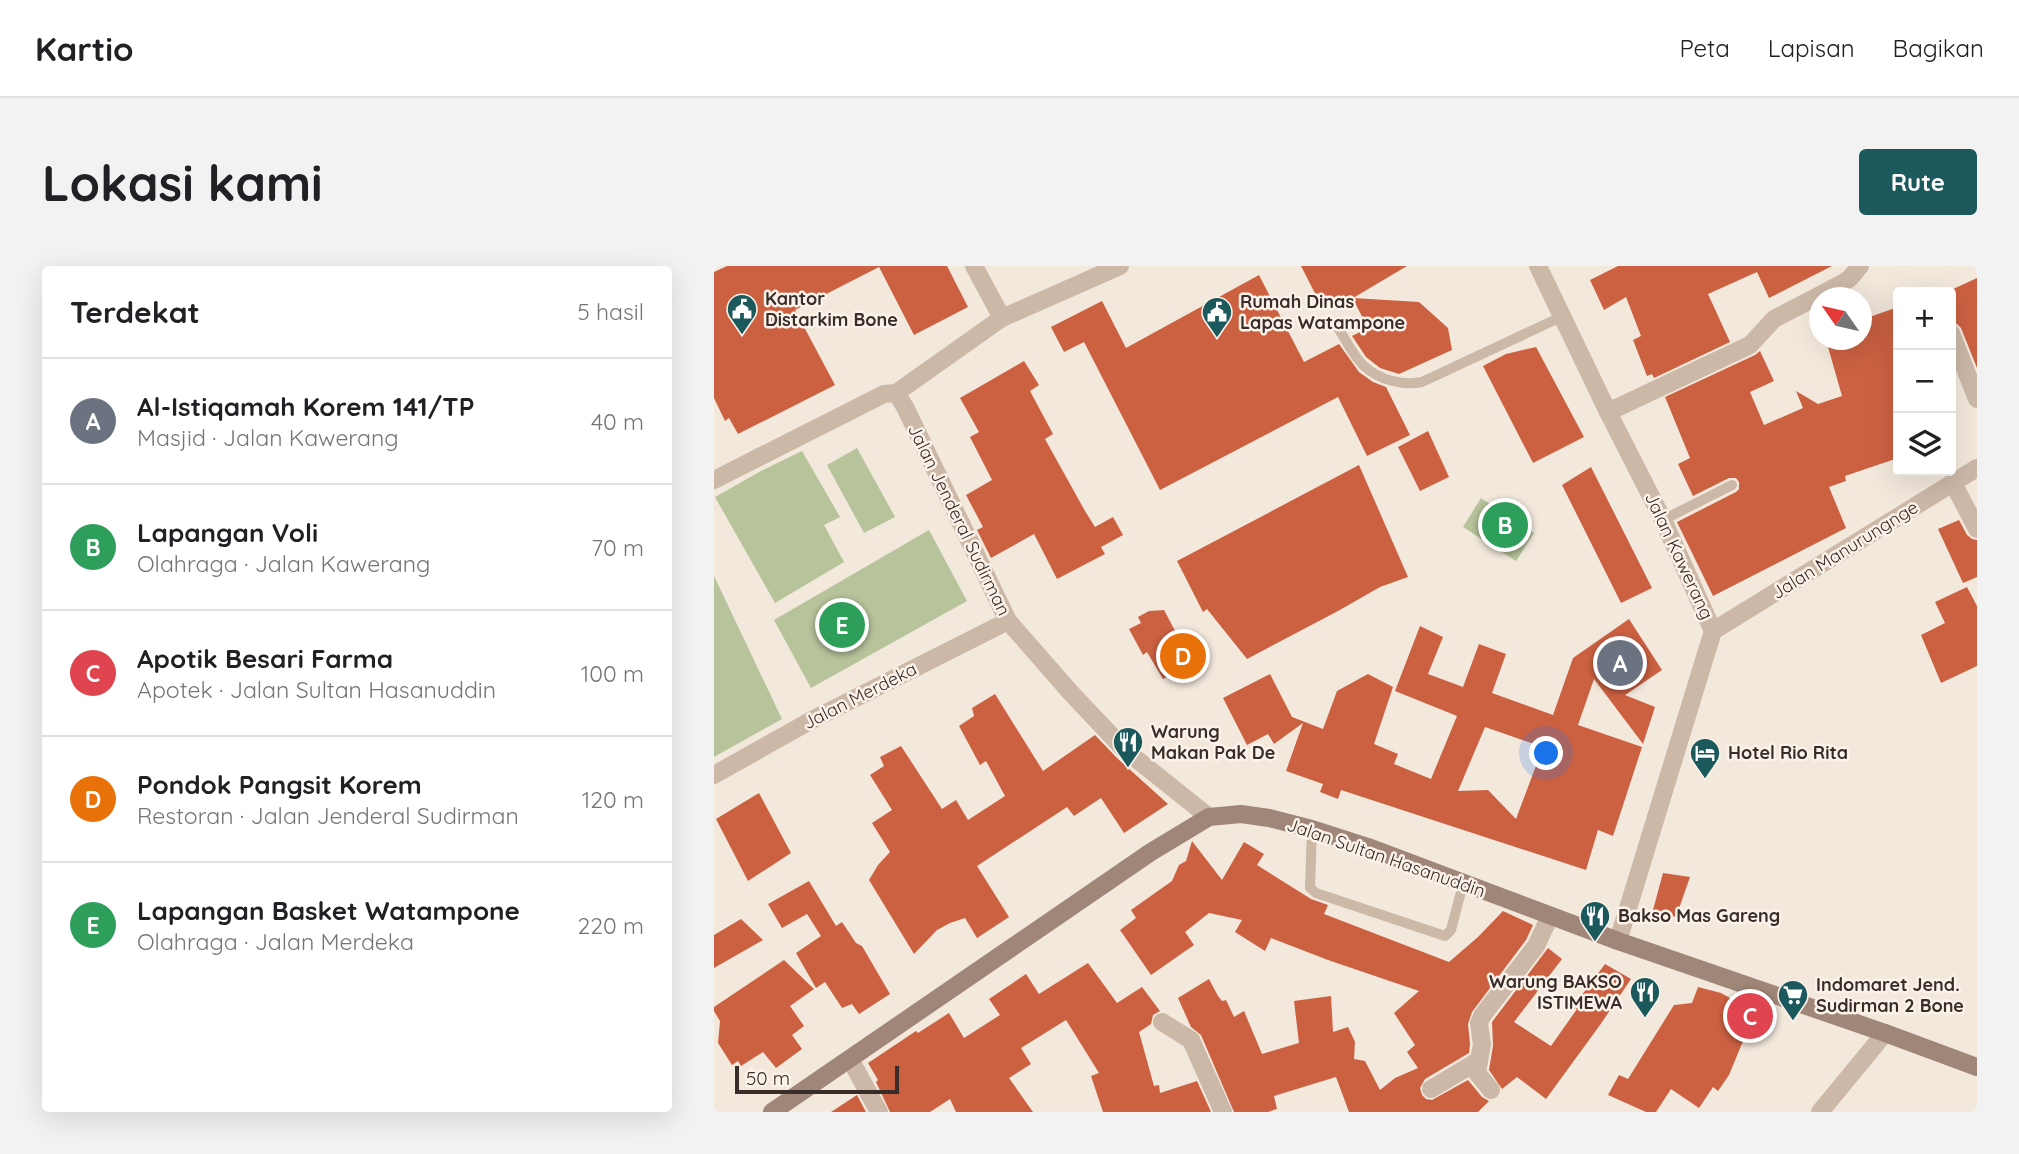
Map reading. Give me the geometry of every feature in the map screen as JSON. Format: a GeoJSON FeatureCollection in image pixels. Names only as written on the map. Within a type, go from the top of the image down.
{"type":"FeatureCollection","features":[{"type":"Feature","properties":{"kind":"main road","name":"Jalan Sultan Hasanuddin"},"geometry":{"type":"LineString","coordinates":[[772,1112],[1151,852],[1209,817],[1241,814],[1312,829],[1618,941],[1977,1067]]}},
{"type":"Feature","properties":{"kind":"street"},"geometry":{"type":"LineString","coordinates":[[974,266],[1002,318]]}},
{"type":"Feature","properties":{"kind":"street"},"geometry":{"type":"LineString","coordinates":[[714,480],[884,394],[895,393],[1002,318],[1120,266]]}},
{"type":"Feature","properties":{"kind":"street","name":"Jalan Kawerang"},"geometry":{"type":"LineString","coordinates":[[1538,266],[1663,520],[1713,631],[1618,941]]}},
{"type":"Feature","properties":{"kind":"street"},"geometry":{"type":"LineString","coordinates":[[1608,412],[1750,345],[1774,319],[1843,283],[1860,266]]}},
{"type":"Feature","properties":{"kind":"street"},"geometry":{"type":"LineString","coordinates":[[1956,346],[1977,399]]}},
{"type":"Feature","properties":{"kind":"street","name":"Jalan Jenderal Sudirman"},"geometry":{"type":"LineString","coordinates":[[895,393],[905,407],[1008,621],[1125,750],[1209,817]]}},
{"type":"Feature","properties":{"kind":"street","name":"Jalan Manurungnge"},"geometry":{"type":"LineString","coordinates":[[1713,631],[1977,468]]}},
{"type":"Feature","properties":{"kind":"street"},"geometry":{"type":"LineString","coordinates":[[1953,483],[1977,529]]}},
{"type":"Feature","properties":{"kind":"street","name":"Jalan Merdeka"},"geometry":{"type":"LineString","coordinates":[[714,775],[810,721],[1008,621]]}},
{"type":"Feature","properties":{"kind":"street"},"geometry":{"type":"LineString","coordinates":[[1491,1090],[1477,1073],[1482,1044],[1479,1023],[1536,946],[1550,916]]}},
{"type":"Feature","properties":{"kind":"street"},"geometry":{"type":"LineString","coordinates":[[1162,1022],[1191,1040],[1223,1112]]}},
{"type":"Feature","properties":{"kind":"street"},"geometry":{"type":"LineString","coordinates":[[1820,1112],[1885,1033]]}},
{"type":"Feature","properties":{"kind":"street"},"geometry":{"type":"LineString","coordinates":[[850,1059],[879,1112]]}},
{"type":"Feature","properties":{"kind":"street"},"geometry":{"type":"LineString","coordinates":[[1431,1090],[1478,1060]]}},
{"type":"Feature","properties":{"kind":"lane"},"geometry":{"type":"LineString","coordinates":[[1338,328],[1364,366],[1387,380],[1411,384],[1433,378],[1561,317]]}},
{"type":"Feature","properties":{"kind":"lane"},"geometry":{"type":"LineString","coordinates":[[1663,520],[1732,485]]}},
{"type":"Feature","properties":{"kind":"lane"},"geometry":{"type":"LineString","coordinates":[[1312,829],[1310,888],[1316,893],[1445,936],[1451,930],[1463,884]]}},
{"type":"Feature","properties":{"kind":"green space"},"geometry":{"type":"Polygon","coordinates":[[[857,448],[895,517],[864,533],[827,465],[857,448]]]}},
{"type":"Feature","properties":{"kind":"green space"},"geometry":{"type":"Polygon","coordinates":[[[802,451],[840,517],[824,525],[844,562],[775,603],[715,497],[802,451]]]}},
{"type":"Feature","properties":{"kind":"green space"},"geometry":{"type":"Polygon","coordinates":[[[1481,498],[1534,533],[1516,561],[1463,527],[1481,498]]]}},
{"type":"Feature","properties":{"kind":"green space"},"geometry":{"type":"Polygon","coordinates":[[[929,530],[967,601],[811,688],[774,620],[929,530]]]}},
{"type":"Feature","properties":{"kind":"green space"},"geometry":{"type":"Polygon","coordinates":[[[714,576],[782,719],[714,757],[714,576]]]}},
{"type":"Feature","properties":{"kind":"building"},"geometry":{"type":"Polygon","coordinates":[[[727,266],[947,266],[968,307],[914,335],[879,267],[795,310],[835,385],[738,434],[729,418],[725,421],[714,398],[714,272],[727,266]]]}},
{"type":"Feature","properties":{"kind":"building"},"geometry":{"type":"Polygon","coordinates":[[[1301,266],[1407,266],[1353,298],[1419,302],[1448,328],[1452,350],[1399,374],[1380,368],[1366,357],[1352,336],[1368,328],[1351,295],[1323,309],[1301,266]]]}},
{"type":"Feature","properties":{"kind":"building"},"geometry":{"type":"Polygon","coordinates":[[[1618,266],[1832,266],[1769,298],[1757,272],[1708,294],[1730,342],[1654,378],[1652,374],[1647,376],[1633,340],[1641,336],[1626,297],[1604,310],[1590,280],[1618,266]]]}},
{"type":"Feature","properties":{"kind":"building"},"geometry":{"type":"Polygon","coordinates":[[[1259,275],[1304,362],[1339,344],[1359,372],[1386,387],[1410,435],[1367,456],[1338,397],[1160,490],[1084,342],[1064,352],[1051,327],[1102,301],[1126,348],[1259,275]]]}},
{"type":"Feature","properties":{"kind":"building"},"geometry":{"type":"Polygon","coordinates":[[[1977,278],[1977,368],[1961,328],[1956,324],[1956,288],[1977,278]]]}},
{"type":"Feature","properties":{"kind":"building"},"geometry":{"type":"Polygon","coordinates":[[[1893,309],[1893,460],[1845,476],[1846,481],[1829,487],[1846,528],[1713,596],[1677,522],[1736,492],[1739,482],[1736,478],[1729,478],[1693,496],[1678,464],[1690,458],[1665,397],[1760,351],[1774,381],[1750,392],[1764,425],[1803,408],[1796,391],[1818,404],[1842,396],[1829,350],[1872,350],[1872,316],[1893,309]]]}},
{"type":"Feature","properties":{"kind":"building"},"geometry":{"type":"Polygon","coordinates":[[[1536,347],[1584,437],[1533,463],[1483,366],[1506,354],[1536,347]]]}},
{"type":"Feature","properties":{"kind":"building"},"geometry":{"type":"Polygon","coordinates":[[[1024,361],[1039,385],[1030,391],[1053,434],[1045,439],[1085,511],[1095,527],[1113,517],[1123,535],[1101,547],[1105,554],[1057,579],[1034,534],[991,558],[977,530],[983,527],[966,495],[992,480],[970,437],[979,432],[960,398],[1024,361]]]}},
{"type":"Feature","properties":{"kind":"building"},"geometry":{"type":"Polygon","coordinates":[[[1428,431],[1449,477],[1420,491],[1398,447],[1428,431]]]}},
{"type":"Feature","properties":{"kind":"building"},"geometry":{"type":"Polygon","coordinates":[[[1359,465],[1408,577],[1380,587],[1247,659],[1207,609],[1203,612],[1177,561],[1359,465]]]}},
{"type":"Feature","properties":{"kind":"building"},"geometry":{"type":"Polygon","coordinates":[[[1591,467],[1652,588],[1621,603],[1562,485],[1591,467]]]}},
{"type":"Feature","properties":{"kind":"building"},"geometry":{"type":"Polygon","coordinates":[[[1959,520],[1967,535],[1977,540],[1977,577],[1963,583],[1938,529],[1959,520]]]}},
{"type":"Feature","properties":{"kind":"building"},"geometry":{"type":"Polygon","coordinates":[[[1967,587],[1977,606],[1977,666],[1941,683],[1921,635],[1945,623],[1935,602],[1967,587]]]}},
{"type":"Feature","properties":{"kind":"building"},"geometry":{"type":"Polygon","coordinates":[[[1164,610],[1192,663],[1163,679],[1147,652],[1143,655],[1129,629],[1141,623],[1138,617],[1149,611],[1164,610]]]}},
{"type":"Feature","properties":{"kind":"building"},"geometry":{"type":"Polygon","coordinates":[[[1629,619],[1662,670],[1625,695],[1655,707],[1643,744],[1594,679],[1578,725],[1642,747],[1613,836],[1598,830],[1586,870],[1341,790],[1338,799],[1320,792],[1323,784],[1286,771],[1303,723],[1274,744],[1268,734],[1247,745],[1223,698],[1270,674],[1292,717],[1323,729],[1337,691],[1368,674],[1393,687],[1374,744],[1398,754],[1394,764],[1431,779],[1457,716],[1395,691],[1420,626],[1443,637],[1428,674],[1463,687],[1479,644],[1506,654],[1492,693],[1553,715],[1573,658],[1629,619]],[[1485,727],[1458,791],[1488,790],[1516,819],[1543,747],[1485,727]]]}},
{"type":"Feature","properties":{"kind":"building"},"geometry":{"type":"Polygon","coordinates":[[[995,694],[1043,771],[1095,735],[1168,804],[1124,833],[1101,798],[1074,816],[1067,807],[977,866],[1009,917],[977,938],[965,918],[950,923],[937,930],[914,954],[869,880],[890,852],[872,823],[892,810],[870,775],[884,766],[880,757],[901,746],[942,809],[956,800],[968,820],[1005,796],[986,761],[980,765],[959,726],[974,716],[972,708],[995,694]]]}},
{"type":"Feature","properties":{"kind":"building"},"geometry":{"type":"Polygon","coordinates":[[[759,793],[791,853],[748,881],[716,819],[759,793]]]}},
{"type":"Feature","properties":{"kind":"building"},"geometry":{"type":"Polygon","coordinates":[[[1192,841],[1222,880],[1244,842],[1264,854],[1257,865],[1311,899],[1328,905],[1324,914],[1449,962],[1503,911],[1533,925],[1526,940],[1472,1012],[1468,1024],[1469,1053],[1425,1079],[1420,1088],[1426,1099],[1432,1100],[1468,1080],[1482,1097],[1489,1101],[1478,1112],[1349,1112],[1336,1077],[1274,1096],[1277,1109],[1268,1112],[1234,1112],[1201,1035],[1191,1027],[1178,998],[1209,979],[1222,1001],[1226,1000],[1234,1017],[1244,1011],[1262,1054],[1299,1043],[1294,1001],[1331,996],[1333,1032],[1348,1027],[1355,1042],[1354,1059],[1365,1061],[1380,1090],[1395,1078],[1418,1068],[1407,1052],[1415,1045],[1394,1013],[1419,991],[1271,938],[1265,951],[1235,932],[1242,920],[1209,913],[1185,932],[1194,945],[1151,975],[1120,930],[1136,918],[1131,910],[1172,881],[1179,865],[1186,861],[1192,841]]]}},
{"type":"Feature","properties":{"kind":"building"},"geometry":{"type":"Polygon","coordinates":[[[1663,873],[1690,877],[1676,917],[1653,910],[1663,873]]]}},
{"type":"Feature","properties":{"kind":"building"},"geometry":{"type":"Polygon","coordinates":[[[809,881],[836,926],[842,922],[856,943],[862,946],[890,994],[859,1014],[852,1004],[842,1008],[825,982],[816,988],[796,953],[821,936],[807,914],[782,928],[768,904],[809,881]]]}},
{"type":"Feature","properties":{"kind":"building"},"geometry":{"type":"Polygon","coordinates":[[[741,919],[763,940],[714,968],[714,935],[741,919]]]}},
{"type":"Feature","properties":{"kind":"building"},"geometry":{"type":"Polygon","coordinates":[[[1548,948],[1562,959],[1514,1022],[1551,1046],[1577,1009],[1573,1007],[1605,964],[1631,979],[1546,1099],[1517,1077],[1502,1089],[1489,1070],[1493,1046],[1492,1022],[1548,948]]]}},
{"type":"Feature","properties":{"kind":"building"},"geometry":{"type":"Polygon","coordinates":[[[784,960],[814,989],[790,1006],[804,1026],[792,1035],[802,1049],[776,1068],[763,1052],[741,1066],[738,1061],[732,1065],[718,1043],[720,1021],[714,1007],[784,960]]]}},
{"type":"Feature","properties":{"kind":"building"},"geometry":{"type":"Polygon","coordinates":[[[1088,963],[1117,1003],[1142,987],[1160,1011],[1153,1015],[1151,1024],[1139,1032],[1154,1086],[1159,1085],[1160,1093],[1197,1081],[1211,1112],[1103,1112],[1091,1076],[1099,1073],[1066,1020],[1021,1048],[1031,1064],[1009,1078],[1033,1112],[956,1112],[950,1099],[930,1112],[890,1112],[876,1082],[878,1080],[868,1063],[949,1013],[964,1038],[1000,1015],[989,999],[1026,974],[1039,994],[1088,963]]]}},
{"type":"Feature","properties":{"kind":"building"},"geometry":{"type":"Polygon","coordinates":[[[1698,987],[1721,993],[1755,1012],[1729,1075],[1718,1091],[1713,1087],[1699,1108],[1671,1089],[1656,1112],[1646,1112],[1608,1095],[1619,1075],[1628,1079],[1674,1005],[1692,1003],[1698,987]]]}},
{"type":"Feature","properties":{"kind":"building"},"geometry":{"type":"Polygon","coordinates":[[[857,1095],[866,1112],[831,1112],[857,1095]]]}},
{"type":"Feature","properties":{"kind":"place","name":"Kantor Distarkim Bone"},"geometry":{"type":"Point","coordinates":[742,336]}},
{"type":"Feature","properties":{"kind":"place","name":"Rumah Dinas Lapas Watampone"},"geometry":{"type":"Point","coordinates":[1217,339]}},
{"type":"Feature","properties":{"kind":"place","name":"Lapangan Voli"},"geometry":{"type":"Point","coordinates":[1505,525]}},
{"type":"Feature","properties":{"kind":"place","name":"Lapangan Basket Watampone"},"geometry":{"type":"Point","coordinates":[842,625]}},
{"type":"Feature","properties":{"kind":"place","name":"Pondok Pangsit Korem"},"geometry":{"type":"Point","coordinates":[1183,656]}},
{"type":"Feature","properties":{"kind":"place","name":"Al-Istiqamah Korem 141/TP"},"geometry":{"type":"Point","coordinates":[1620,663]}},
{"type":"Feature","properties":{"kind":"place","name":"Warung Makan Pak De"},"geometry":{"type":"Point","coordinates":[1128,769]}},
{"type":"Feature","properties":{"kind":"place","name":"Hotel Rio Rita"},"geometry":{"type":"Point","coordinates":[1705,780]}},
{"type":"Feature","properties":{"kind":"place","name":"Bakso Mas Gareng"},"geometry":{"type":"Point","coordinates":[1595,943]}},
{"type":"Feature","properties":{"kind":"place","name":"Apotik Besari Farma"},"geometry":{"type":"Point","coordinates":[1750,1016]}},
{"type":"Feature","properties":{"kind":"place","name":"Warung BAKSO ISTIMEWA"},"geometry":{"type":"Point","coordinates":[1645,1019]}},
{"type":"Feature","properties":{"kind":"place","name":"Indomaret Jend. Sudirman 2 Bone"},"geometry":{"type":"Point","coordinates":[1793,1022]}}]}
